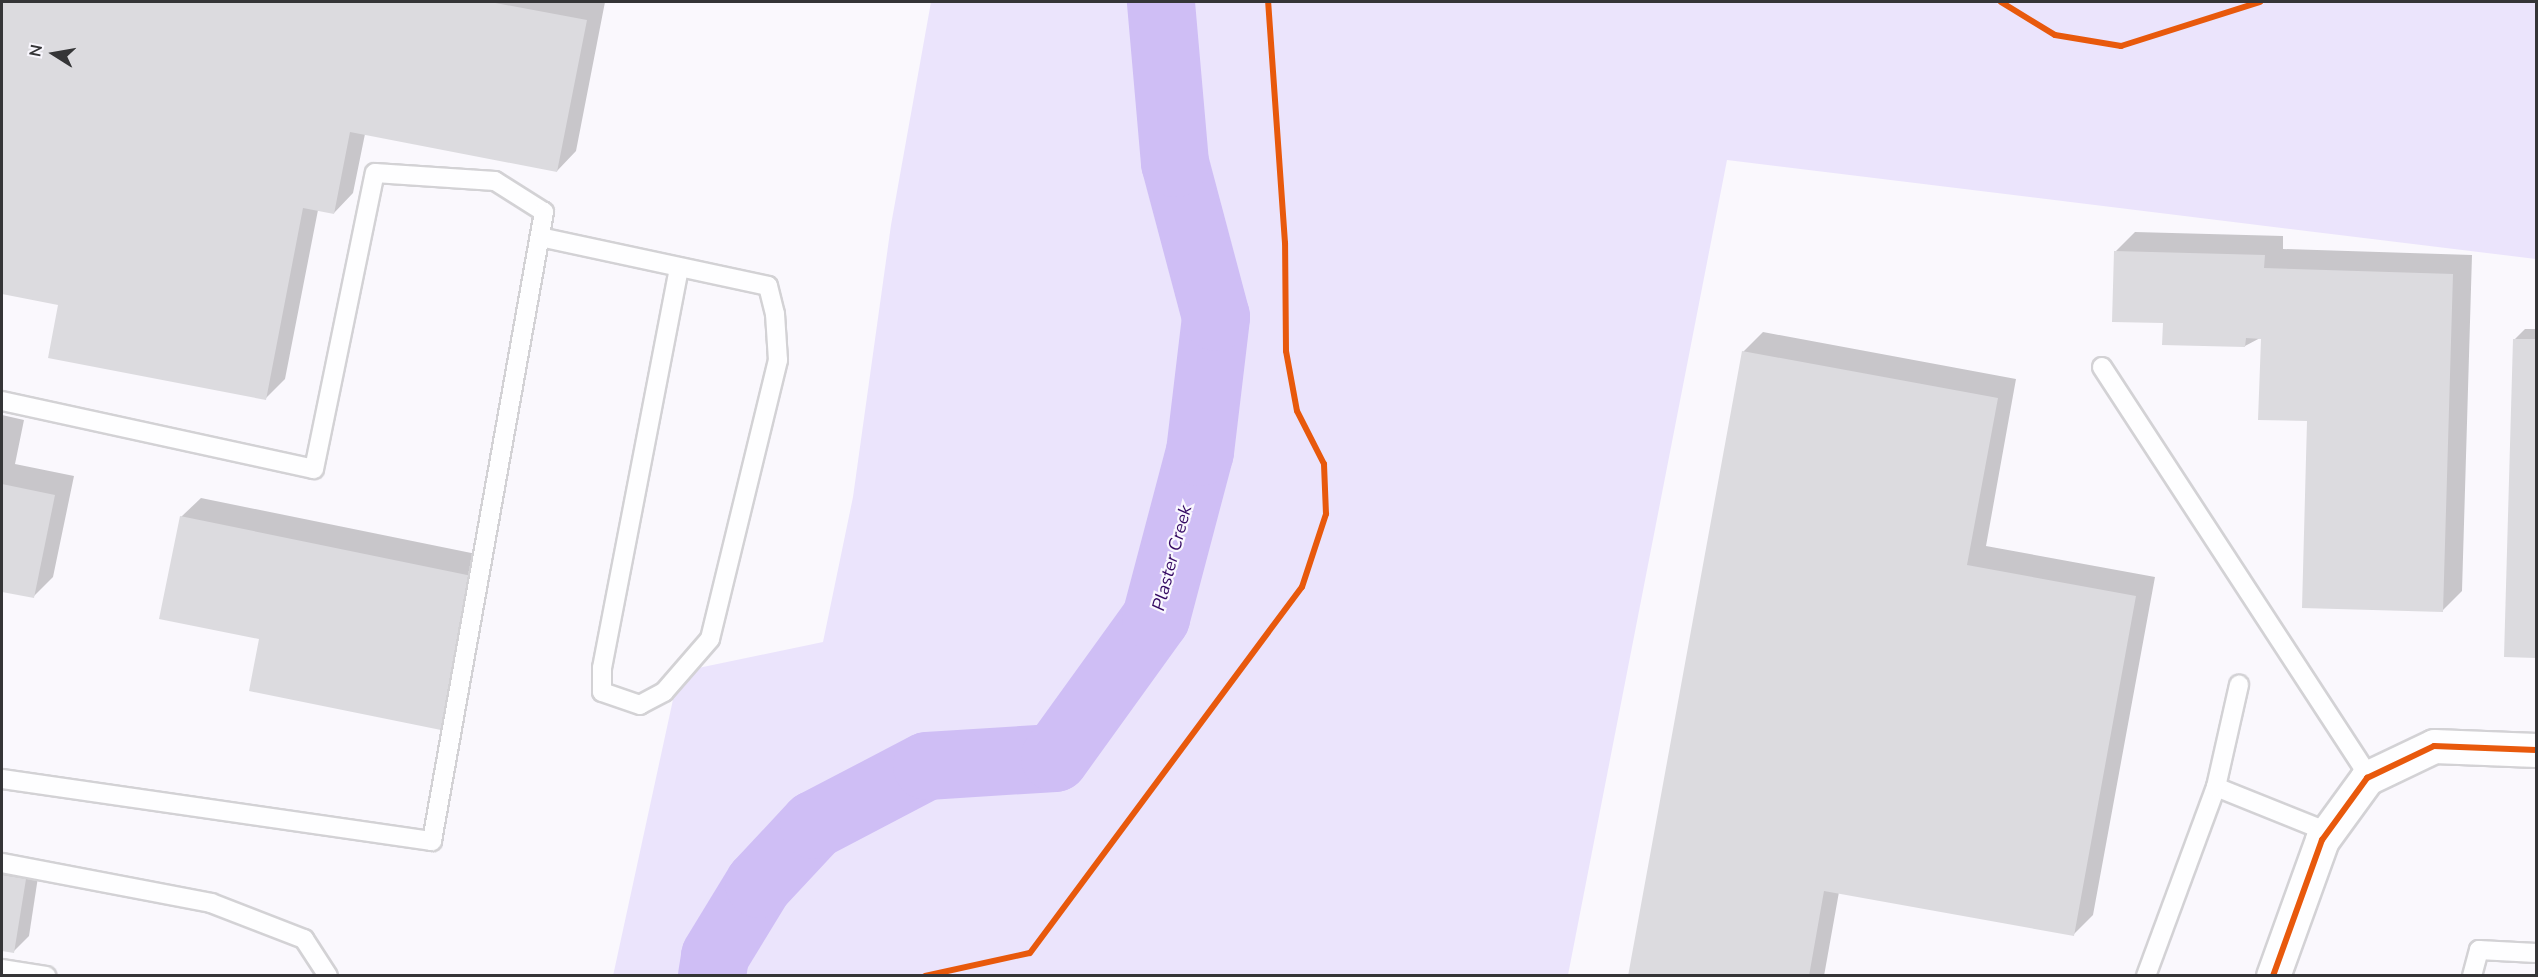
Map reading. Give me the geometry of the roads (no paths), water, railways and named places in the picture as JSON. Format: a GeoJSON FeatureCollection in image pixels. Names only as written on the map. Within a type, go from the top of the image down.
{"type":"FeatureCollection","features":[{"type":"Feature","properties":{"kind":"street"},"geometry":{"type":"LineString","coordinates":[[2273,975],[2328,832],[2369,777],[2434,746],[2536,750]]}},
{"type":"Feature","properties":{"kind":"lane"},"geometry":{"type":"LineString","coordinates":[[2,401],[314,469],[375,173],[495,181],[544,212],[432,841],[2,779]]}},
{"type":"Feature","properties":{"kind":"lane"},"geometry":{"type":"LineString","coordinates":[[540,237],[768,285],[778,360],[710,639],[664,692],[640,705],[602,692],[602,668],[679,267]]}},
{"type":"Feature","properties":{"kind":"lane"},"geometry":{"type":"LineString","coordinates":[[2102,368],[2369,777]]}},
{"type":"Feature","properties":{"kind":"lane"},"geometry":{"type":"LineString","coordinates":[[2146,975],[2216,787],[2239,685]]}},
{"type":"Feature","properties":{"kind":"lane"},"geometry":{"type":"LineString","coordinates":[[2216,787],[2328,832]]}},
{"type":"Feature","properties":{"kind":"lane"},"geometry":{"type":"LineString","coordinates":[[2,863],[211,903],[303,939],[328,975]]}},
{"type":"Feature","properties":{"kind":"lane"},"geometry":{"type":"LineString","coordinates":[[2472,975],[2479,950],[2536,954]]}},
{"type":"Feature","properties":{"kind":"lane"},"geometry":{"type":"LineString","coordinates":[[2,969],[46,975]]}},
{"type":"Feature","properties":{"kind":"waterway","name":"Plaster Creek"},"geometry":{"type":"LineString","coordinates":[[712,976],[715,956],[759,884],[814,825],[927,766],[1055,758],[1156,618],[1200,452],[1216,317],[1175,163],[1161,2]]}}]}
